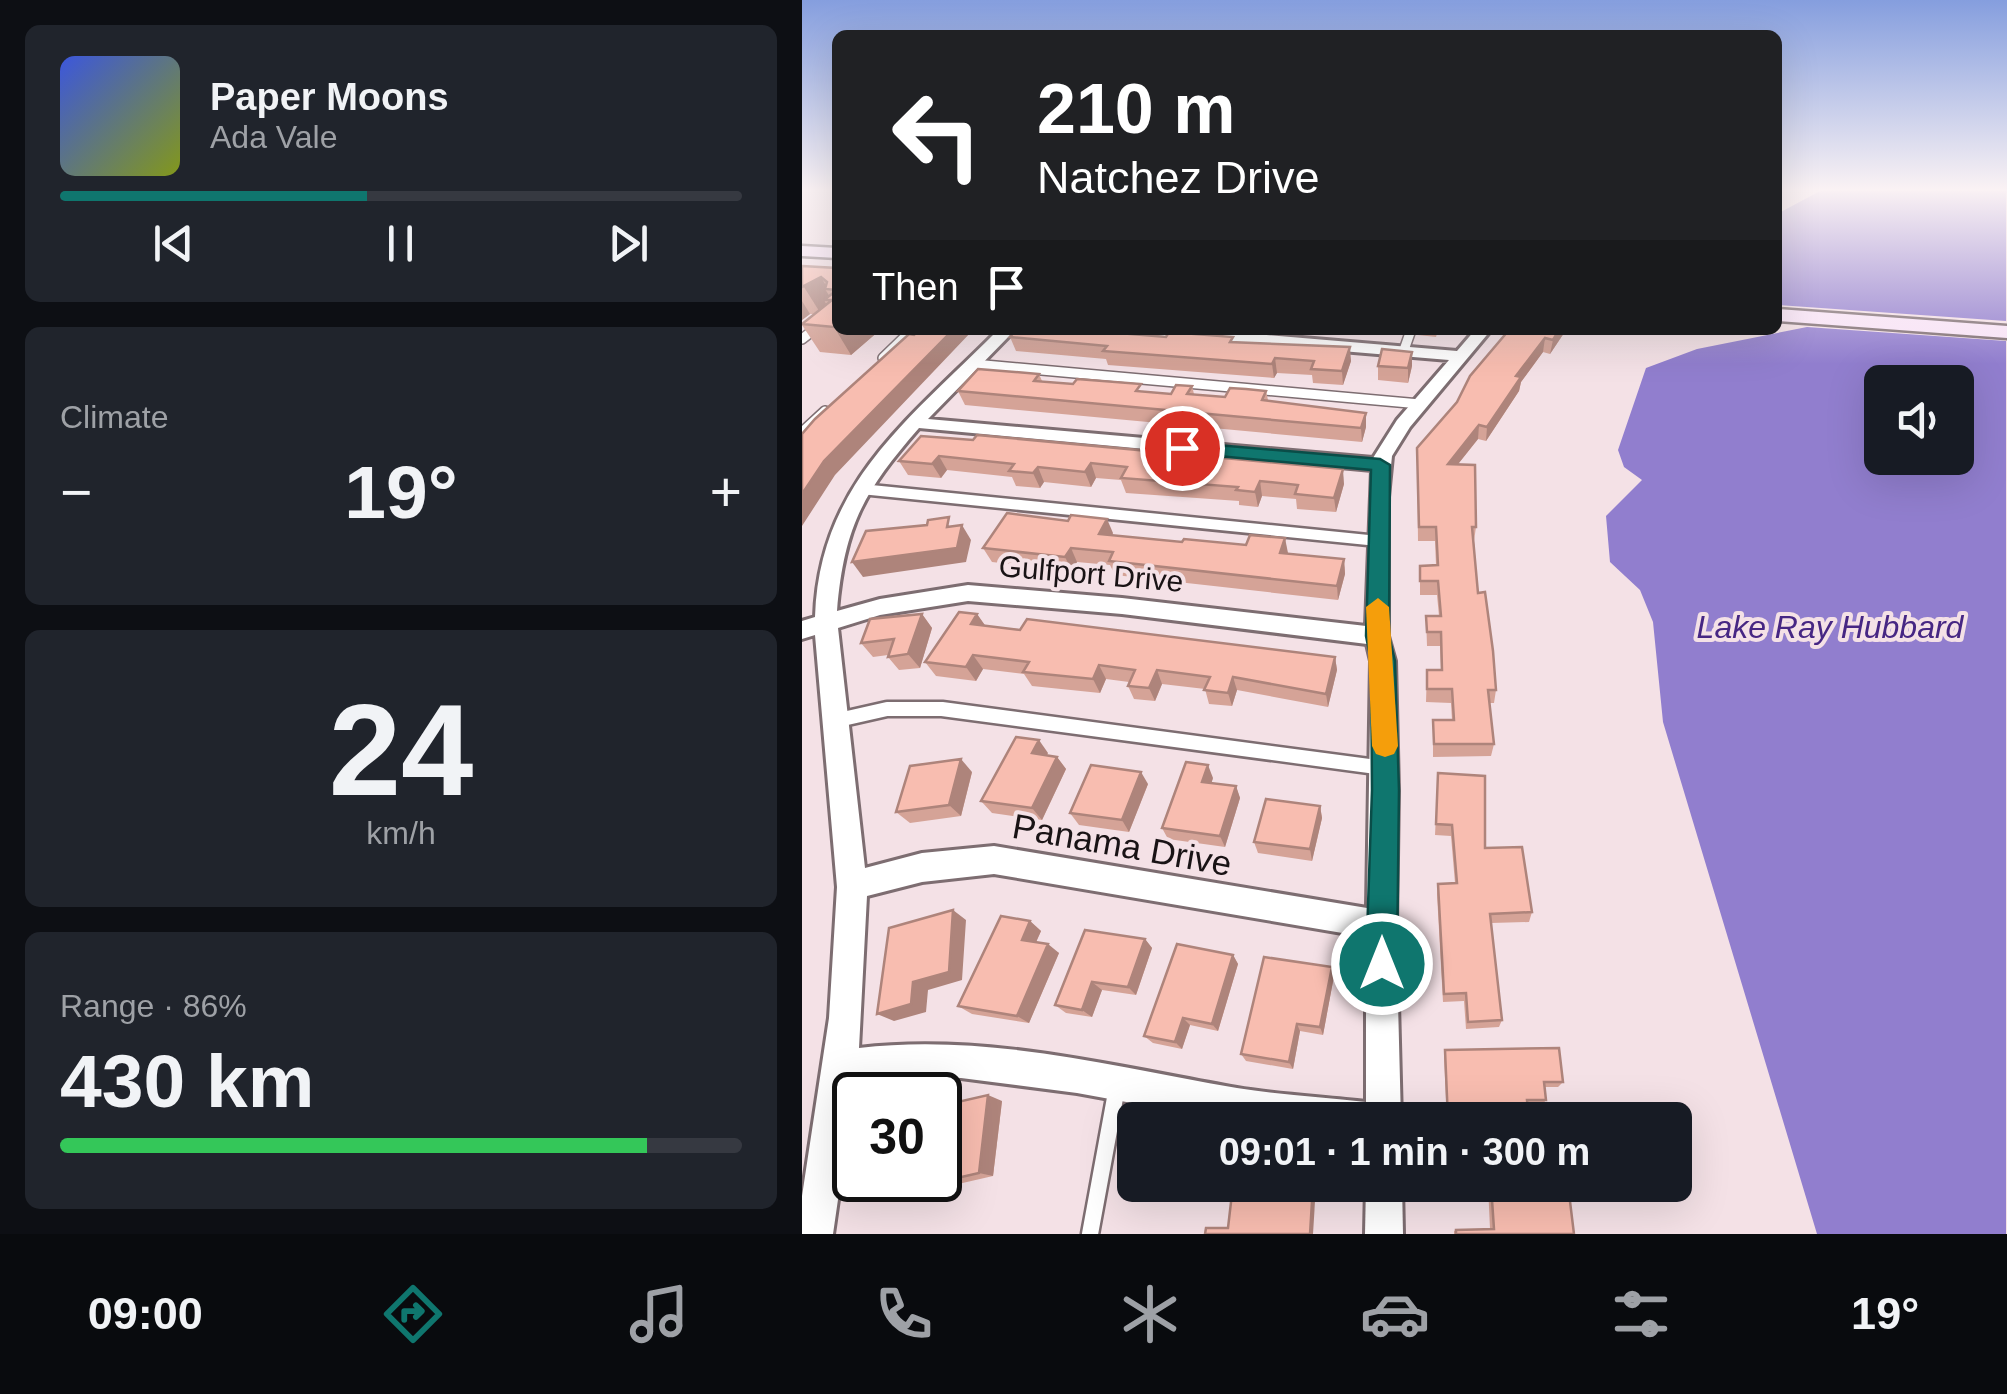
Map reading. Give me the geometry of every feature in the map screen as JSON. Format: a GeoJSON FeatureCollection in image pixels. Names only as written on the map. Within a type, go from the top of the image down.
{"type":"FeatureCollection","features":[{"type":"Feature","properties":{"kind":"main road"},"geometry":{"type":"LineString","coordinates":[[802,250],[832,253]]}},
{"type":"Feature","properties":{"kind":"main road"},"geometry":{"type":"LineString","coordinates":[[1782,315],[2006,332]]}},
{"type":"Feature","properties":{"kind":"street"},"geometry":{"type":"LineString","coordinates":[[814,1234],[841,1067],[852,887],[834,721],[813,626],[839,531],[861,489],[1002,335]]}},
{"type":"Feature","properties":{"kind":"street"},"geometry":{"type":"LineString","coordinates":[[1216,335],[1464,356]]}},
{"type":"Feature","properties":{"kind":"street"},"geometry":{"type":"LineString","coordinates":[[1383,1102],[1385,768],[1383,661],[1378,636],[1380,465],[1390,441],[1480,335]]}},
{"type":"Feature","properties":{"kind":"street"},"geometry":{"type":"LineString","coordinates":[[918,423],[1380,465]]}},
{"type":"Feature","properties":{"kind":"street","name":"Gulfport Drive"},"geometry":{"type":"LineString","coordinates":[[813,626],[880,607],[968,594],[1122,606],[1378,636]]}},
{"type":"Feature","properties":{"kind":"street","name":"Panama Drive"},"geometry":{"type":"LineString","coordinates":[[852,887],[942,861],[994,860],[1381,925]]}},
{"type":"Feature","properties":{"kind":"street"},"geometry":{"type":"LineString","coordinates":[[841,1067],[909,1059],[961,1062],[1221,1102]]}},
{"type":"Feature","properties":{"kind":"street"},"geometry":{"type":"LineString","coordinates":[[1384,1202],[1384,1234]]}},
{"type":"Feature","properties":{"kind":"lane"},"geometry":{"type":"LineString","coordinates":[[802,340],[832,315]]}},
{"type":"Feature","properties":{"kind":"lane"},"geometry":{"type":"LineString","coordinates":[[879,361],[907,335]]}},
{"type":"Feature","properties":{"kind":"lane"},"geometry":{"type":"LineString","coordinates":[[1404,350],[1409,335]]}},
{"type":"Feature","properties":{"kind":"lane"},"geometry":{"type":"LineString","coordinates":[[974,364],[1420,404]]}},
{"type":"Feature","properties":{"kind":"lane"},"geometry":{"type":"LineString","coordinates":[[802,432],[828,408]]}},
{"type":"Feature","properties":{"kind":"lane"},"geometry":{"type":"LineString","coordinates":[[861,489],[1378,541]]}},
{"type":"Feature","properties":{"kind":"lane"},"geometry":{"type":"LineString","coordinates":[[834,721],[887,709],[942,709],[1385,768]]}},
{"type":"Feature","properties":{"kind":"lane"},"geometry":{"type":"LineString","coordinates":[[1090,1234],[1117,1083]]}},
{"type":"Feature","properties":{"kind":"water"},"geometry":{"type":"Polygon","coordinates":[[[1782,249],[2006,249],[2006,321],[1782,305],[1782,249]]]}},
{"type":"Feature","properties":{"kind":"water","name":"Lake Ray Hubbard"},"geometry":{"type":"Polygon","coordinates":[[[1807,327],[2006,341],[2006,1234],[1817,1234],[1663,722],[1653,622],[1640,590],[1610,562],[1606,516],[1642,480],[1624,467],[1618,450],[1646,368],[1697,349],[1807,327]]]}},
{"type":"Feature","properties":{"kind":"building"},"geometry":{"type":"Polygon","coordinates":[[[802,266],[832,268],[832,290],[825,289],[827,282],[821,277],[802,287],[802,266]]]}},
{"type":"Feature","properties":{"kind":"building"},"geometry":{"type":"Polygon","coordinates":[[[832,300],[832,327],[802,324],[832,300]]]}},
{"type":"Feature","properties":{"kind":"building"},"geometry":{"type":"Polygon","coordinates":[[[908,335],[948,335],[824,461],[802,494],[802,434],[908,335]]]}},
{"type":"Feature","properties":{"kind":"building"},"geometry":{"type":"Polygon","coordinates":[[[1207,335],[1233,337],[1230,342],[1350,347],[1342,371],[1311,369],[1314,361],[1275,358],[1272,364],[1103,351],[1107,346],[1010,337],[1207,335]]]}},
{"type":"Feature","properties":{"kind":"building"},"geometry":{"type":"Polygon","coordinates":[[[1505,335],[1556,335],[1553,340],[1545,338],[1516,376],[1521,377],[1487,427],[1479,425],[1448,464],[1475,465],[1476,527],[1472,527],[1478,593],[1485,592],[1493,651],[1496,690],[1488,690],[1494,744],[1434,744],[1433,720],[1454,720],[1452,689],[1427,689],[1427,670],[1442,670],[1441,632],[1427,632],[1426,616],[1441,616],[1438,581],[1420,581],[1420,566],[1438,565],[1436,527],[1419,527],[1417,448],[1457,402],[1470,376],[1505,335]]]}},
{"type":"Feature","properties":{"kind":"building"},"geometry":{"type":"Polygon","coordinates":[[[1382,349],[1412,352],[1408,368],[1378,366],[1382,349]]]}},
{"type":"Feature","properties":{"kind":"building"},"geometry":{"type":"Polygon","coordinates":[[[978,369],[1039,374],[1034,381],[1073,384],[1077,379],[1141,384],[1136,391],[1171,394],[1176,385],[1192,386],[1187,394],[1225,397],[1230,388],[1266,391],[1262,400],[1366,413],[1361,428],[958,391],[978,369]]]}},
{"type":"Feature","properties":{"kind":"building"},"geometry":{"type":"Polygon","coordinates":[[[977,435],[1343,469],[1334,498],[1295,494],[1298,485],[1260,481],[1255,492],[1236,490],[1238,487],[1121,478],[1127,467],[1091,463],[1085,472],[1038,467],[1033,473],[1009,471],[1014,464],[939,456],[932,464],[899,461],[921,436],[973,440],[977,435]]]}},
{"type":"Feature","properties":{"kind":"building"},"geometry":{"type":"Polygon","coordinates":[[[1007,513],[1068,521],[1071,515],[1107,519],[1099,534],[1182,542],[1184,539],[1246,545],[1250,535],[1285,538],[1280,553],[1344,559],[1337,586],[1109,561],[1113,552],[1071,548],[1065,557],[983,548],[1007,513]]]}},
{"type":"Feature","properties":{"kind":"building"},"geometry":{"type":"Polygon","coordinates":[[[949,517],[947,527],[962,525],[957,548],[852,562],[866,531],[927,525],[928,520],[949,517]]]}},
{"type":"Feature","properties":{"kind":"building"},"geometry":{"type":"Polygon","coordinates":[[[959,612],[977,614],[971,624],[1020,630],[1027,619],[1335,657],[1326,694],[1233,677],[1228,693],[1204,690],[1210,677],[1157,670],[1149,688],[1128,686],[1135,670],[1099,665],[1093,679],[1023,672],[1029,662],[973,655],[966,667],[925,662],[959,612]]]}},
{"type":"Feature","properties":{"kind":"building"},"geometry":{"type":"Polygon","coordinates":[[[922,614],[908,654],[888,657],[894,639],[861,643],[870,619],[922,614]]]}},
{"type":"Feature","properties":{"kind":"building"},"geometry":{"type":"Polygon","coordinates":[[[1016,737],[1039,740],[1032,753],[1057,757],[1032,808],[981,801],[1016,737]]]}},
{"type":"Feature","properties":{"kind":"building"},"geometry":{"type":"Polygon","coordinates":[[[961,759],[949,805],[896,812],[910,766],[961,759]]]}},
{"type":"Feature","properties":{"kind":"building"},"geometry":{"type":"Polygon","coordinates":[[[1186,762],[1208,765],[1202,782],[1236,786],[1220,836],[1162,828],[1186,762]]]}},
{"type":"Feature","properties":{"kind":"building"},"geometry":{"type":"Polygon","coordinates":[[[1091,765],[1141,772],[1122,820],[1070,813],[1091,765]]]}},
{"type":"Feature","properties":{"kind":"building"},"geometry":{"type":"Polygon","coordinates":[[[1438,773],[1485,776],[1485,848],[1522,847],[1532,912],[1490,914],[1502,1020],[1468,1022],[1466,993],[1444,994],[1438,884],[1457,883],[1452,825],[1436,824],[1438,773]]]}},
{"type":"Feature","properties":{"kind":"building"},"geometry":{"type":"Polygon","coordinates":[[[1266,799],[1320,806],[1310,849],[1254,842],[1266,799]]]}},
{"type":"Feature","properties":{"kind":"building"},"geometry":{"type":"Polygon","coordinates":[[[953,910],[949,972],[913,982],[911,1004],[877,1014],[889,928],[953,910]]]}},
{"type":"Feature","properties":{"kind":"building"},"geometry":{"type":"Polygon","coordinates":[[[1001,916],[1030,921],[1022,940],[1048,944],[1017,1016],[958,1006],[1001,916]]]}},
{"type":"Feature","properties":{"kind":"building"},"geometry":{"type":"Polygon","coordinates":[[[1085,930],[1145,939],[1128,987],[1092,982],[1082,1010],[1055,1005],[1085,930]]]}},
{"type":"Feature","properties":{"kind":"building"},"geometry":{"type":"Polygon","coordinates":[[[1177,944],[1233,955],[1212,1024],[1183,1018],[1175,1042],[1144,1036],[1177,944]]]}},
{"type":"Feature","properties":{"kind":"building"},"geometry":{"type":"Polygon","coordinates":[[[1264,957],[1332,967],[1320,1027],[1297,1024],[1289,1062],[1241,1054],[1264,957]]]}},
{"type":"Feature","properties":{"kind":"building"},"geometry":{"type":"Polygon","coordinates":[[[1559,1048],[1563,1082],[1544,1082],[1546,1100],[1447,1102],[1445,1050],[1559,1048]]]}},
{"type":"Feature","properties":{"kind":"building"},"geometry":{"type":"Polygon","coordinates":[[[988,1095],[979,1173],[962,1177],[962,1101],[988,1095]]]}},
{"type":"Feature","properties":{"kind":"building"},"geometry":{"type":"Polygon","coordinates":[[[1231,1202],[1312,1202],[1310,1234],[1205,1234],[1206,1228],[1228,1228],[1231,1202]]]}},
{"type":"Feature","properties":{"kind":"building"},"geometry":{"type":"Polygon","coordinates":[[[1492,1202],[1570,1202],[1574,1234],[1456,1234],[1456,1230],[1494,1229],[1492,1202]]]}},
{"type":"Feature","properties":{"kind":"slow traffic"},"geometry":{"type":"LineString","coordinates":[[1378,607],[1385,746]]}},
{"type":"Feature","properties":{"kind":"route"},"geometry":{"type":"LineString","coordinates":[[1182,448],[1380,465],[1378,636],[1383,661],[1385,790],[1382,964]]}}]}
